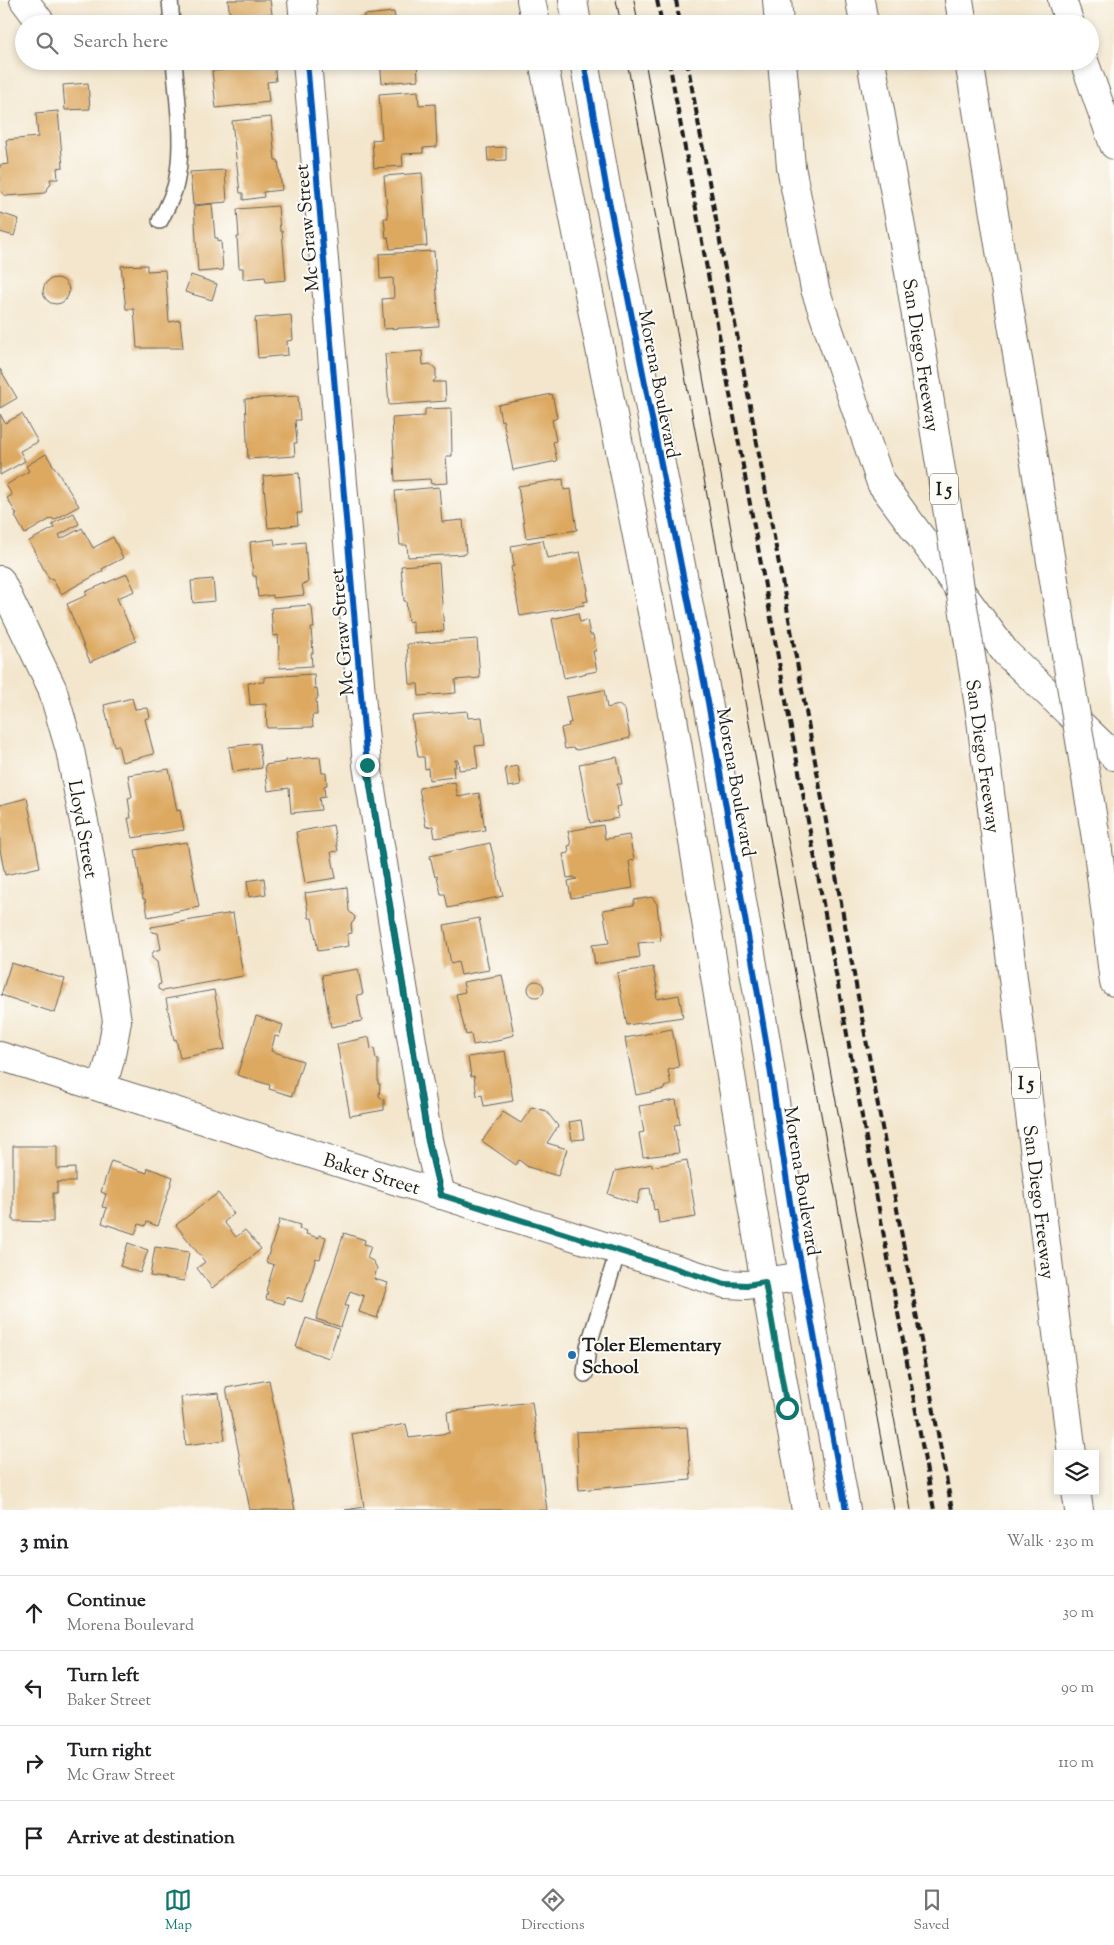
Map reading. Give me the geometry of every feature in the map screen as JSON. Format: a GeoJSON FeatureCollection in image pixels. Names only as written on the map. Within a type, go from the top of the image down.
{"type":"FeatureCollection","features":[{"type":"Feature","properties":{"kind":"main road"},"geometry":{"type":"LineString","coordinates":[[24,0],[35,15]]}},
{"type":"Feature","properties":{"kind":"main road"},"geometry":{"type":"LineString","coordinates":[[302,0],[303,15]]}},
{"type":"Feature","properties":{"kind":"main road"},"geometry":{"type":"LineString","coordinates":[[531,0],[534,15]]}},
{"type":"Feature","properties":{"kind":"main road"},"geometry":{"type":"LineString","coordinates":[[573,0],[576,15]]}},
{"type":"Feature","properties":{"kind":"main road"},"geometry":{"type":"LineString","coordinates":[[778,0],[779,15]]}},
{"type":"Feature","properties":{"kind":"main road"},"geometry":{"type":"LineString","coordinates":[[860,0],[862,15]]}},
{"type":"Feature","properties":{"kind":"main road"},"geometry":{"type":"LineString","coordinates":[[959,0],[962,15]]}},
{"type":"Feature","properties":{"kind":"main road"},"geometry":{"type":"LineString","coordinates":[[1062,0],[1067,15]]}},
{"type":"Feature","properties":{"kind":"main road","name":"Mc Graw Street"},"geometry":{"type":"LineString","coordinates":[[308,70],[367,765],[428,1140],[441,1195]]}},
{"type":"Feature","properties":{"kind":"main road"},"geometry":{"type":"LineString","coordinates":[[545,70],[673,718],[765,1282],[806,1510]]}},
{"type":"Feature","properties":{"kind":"main road","name":"Morena Boulevard"},"geometry":{"type":"LineString","coordinates":[[586,70],[606,186],[708,702],[818,1366],[846,1510]]}},
{"type":"Feature","properties":{"kind":"main road"},"geometry":{"type":"LineString","coordinates":[[783,70],[791,167],[815,289],[881,483],[1006,653],[1114,756]]}},
{"type":"Feature","properties":{"kind":"main road","name":"San Diego Freeway"},"geometry":{"type":"LineString","coordinates":[[873,70],[908,266],[980,712],[1072,1450]]}},
{"type":"Feature","properties":{"kind":"main road"},"geometry":{"type":"LineString","coordinates":[[970,70],[1098,851],[1114,982]]}},
{"type":"Feature","properties":{"kind":"main road"},"geometry":{"type":"LineString","coordinates":[[1087,70],[1114,145]]}},
{"type":"Feature","properties":{"kind":"main road","name":"Lloyd Street"},"geometry":{"type":"LineString","coordinates":[[0,580],[52,688],[70,750],[85,827],[117,1021],[110,1060],[102,1088]]}},
{"type":"Feature","properties":{"kind":"main road","name":"Baker Street"},"geometry":{"type":"LineString","coordinates":[[0,1056],[725,1284],[747,1285],[804,1276]]}},
{"type":"Feature","properties":{"kind":"main road"},"geometry":{"type":"LineString","coordinates":[[1076,1495],[1078,1510]]}},
{"type":"Feature","properties":{"kind":"lane"},"geometry":{"type":"LineString","coordinates":[[170,0],[171,15]]}},
{"type":"Feature","properties":{"kind":"lane"},"geometry":{"type":"LineString","coordinates":[[160,221],[171,198],[177,178],[179,135],[175,70]]}},
{"type":"Feature","properties":{"kind":"lane"},"geometry":{"type":"LineString","coordinates":[[585,1374],[588,1347],[618,1251]]}},
{"type":"Feature","properties":{"kind":"building"},"geometry":{"type":"Polygon","coordinates":[[[228,0],[270,0],[272,14],[230,15],[228,0]]]}},
{"type":"Feature","properties":{"kind":"building"},"geometry":{"type":"Polygon","coordinates":[[[394,12],[394,15],[364,15],[394,12]]]}},
{"type":"Feature","properties":{"kind":"building"},"geometry":{"type":"Polygon","coordinates":[[[275,70],[276,81],[267,82],[269,102],[216,108],[212,71],[275,70]]]}},
{"type":"Feature","properties":{"kind":"building"},"geometry":{"type":"Polygon","coordinates":[[[381,70],[417,70],[418,80],[382,83],[381,70]]]}},
{"type":"Feature","properties":{"kind":"building"},"geometry":{"type":"Polygon","coordinates":[[[88,83],[90,109],[65,110],[63,85],[88,83]]]}},
{"type":"Feature","properties":{"kind":"building"},"geometry":{"type":"Polygon","coordinates":[[[418,91],[419,105],[435,104],[437,147],[423,148],[423,153],[402,154],[403,166],[374,168],[372,140],[382,139],[379,94],[418,91]]]}},
{"type":"Feature","properties":{"kind":"building"},"geometry":{"type":"Polygon","coordinates":[[[58,111],[63,167],[57,168],[58,179],[50,179],[51,183],[45,193],[6,196],[0,191],[0,165],[9,164],[6,140],[38,137],[36,113],[58,111]]]}},
{"type":"Feature","properties":{"kind":"building"},"geometry":{"type":"Polygon","coordinates":[[[271,117],[275,160],[278,160],[282,190],[263,192],[264,197],[243,200],[243,193],[240,193],[232,121],[271,117]]]}},
{"type":"Feature","properties":{"kind":"building"},"geometry":{"type":"Polygon","coordinates":[[[506,147],[506,160],[488,161],[487,148],[506,147]]]}},
{"type":"Feature","properties":{"kind":"building"},"geometry":{"type":"Polygon","coordinates":[[[225,170],[227,202],[193,205],[190,172],[225,170]]]}},
{"type":"Feature","properties":{"kind":"building"},"geometry":{"type":"Polygon","coordinates":[[[422,173],[427,246],[390,249],[388,237],[386,238],[384,218],[388,218],[384,176],[422,173]]]}},
{"type":"Feature","properties":{"kind":"building"},"geometry":{"type":"Polygon","coordinates":[[[212,204],[215,238],[218,238],[218,242],[221,241],[223,270],[198,272],[194,206],[212,204]]]}},
{"type":"Feature","properties":{"kind":"building"},"geometry":{"type":"Polygon","coordinates":[[[278,206],[286,280],[266,282],[265,277],[243,279],[243,268],[239,268],[237,209],[278,206]]]}},
{"type":"Feature","properties":{"kind":"building"},"geometry":{"type":"Polygon","coordinates":[[[0,213],[19,219],[14,236],[0,232],[0,213]]]}},
{"type":"Feature","properties":{"kind":"building"},"geometry":{"type":"Polygon","coordinates":[[[434,251],[439,326],[384,329],[382,299],[394,298],[393,278],[380,279],[379,254],[434,251]]]}},
{"type":"Feature","properties":{"kind":"building"},"geometry":{"type":"Polygon","coordinates":[[[147,265],[147,271],[165,270],[169,322],[180,320],[183,348],[137,348],[134,309],[126,309],[121,266],[147,265]]]}},
{"type":"Feature","properties":{"kind":"building"},"geometry":{"type":"Polygon","coordinates":[[[191,275],[217,284],[212,300],[185,292],[191,275]]]}},
{"type":"Feature","properties":{"kind":"building"},"geometry":{"type":"Polygon","coordinates":[[[56,278],[65,282],[69,291],[65,300],[56,304],[47,300],[43,291],[47,282],[56,278]]]}},
{"type":"Feature","properties":{"kind":"building"},"geometry":{"type":"Polygon","coordinates":[[[291,315],[293,340],[287,341],[288,355],[258,358],[255,318],[291,315]]]}},
{"type":"Feature","properties":{"kind":"building"},"geometry":{"type":"Polygon","coordinates":[[[422,351],[423,365],[430,364],[436,369],[436,378],[433,382],[445,382],[446,401],[389,405],[385,354],[422,351]]]}},
{"type":"Feature","properties":{"kind":"building"},"geometry":{"type":"Polygon","coordinates":[[[0,369],[17,398],[0,408],[0,369]]]}},
{"type":"Feature","properties":{"kind":"building"},"geometry":{"type":"Polygon","coordinates":[[[552,394],[557,418],[552,420],[556,441],[553,442],[557,461],[513,470],[498,405],[552,394]]]}},
{"type":"Feature","properties":{"kind":"building"},"geometry":{"type":"Polygon","coordinates":[[[298,396],[300,420],[295,420],[297,443],[294,443],[295,456],[248,459],[245,399],[298,396]]]}},
{"type":"Feature","properties":{"kind":"building"},"geometry":{"type":"Polygon","coordinates":[[[451,408],[452,456],[446,456],[448,483],[431,484],[430,479],[395,481],[392,418],[425,416],[425,409],[451,408]]]}},
{"type":"Feature","properties":{"kind":"building"},"geometry":{"type":"Polygon","coordinates":[[[0,414],[5,423],[22,414],[38,442],[20,451],[25,461],[0,475],[0,414]]]}},
{"type":"Feature","properties":{"kind":"building"},"geometry":{"type":"Polygon","coordinates":[[[46,454],[79,506],[54,520],[52,518],[25,534],[7,498],[12,495],[6,485],[29,471],[26,466],[46,454]]]}},
{"type":"Feature","properties":{"kind":"building"},"geometry":{"type":"Polygon","coordinates":[[[299,473],[302,513],[297,513],[298,525],[268,528],[263,476],[299,473]]]}},
{"type":"Feature","properties":{"kind":"building"},"geometry":{"type":"Polygon","coordinates":[[[563,479],[564,490],[571,489],[577,530],[526,538],[518,486],[563,479]]]}},
{"type":"Feature","properties":{"kind":"building"},"geometry":{"type":"Polygon","coordinates":[[[439,487],[442,522],[463,520],[466,554],[408,557],[407,545],[400,545],[395,491],[439,487]]]}},
{"type":"Feature","properties":{"kind":"building"},"geometry":{"type":"Polygon","coordinates":[[[74,513],[79,524],[59,535],[61,539],[82,528],[93,548],[113,537],[123,558],[61,594],[52,578],[49,579],[29,541],[54,528],[52,524],[74,513]]]}},
{"type":"Feature","properties":{"kind":"building"},"geometry":{"type":"Polygon","coordinates":[[[274,539],[275,545],[305,542],[308,583],[302,584],[304,595],[273,598],[273,595],[258,597],[256,576],[253,576],[250,542],[274,539]]]}},
{"type":"Feature","properties":{"kind":"building"},"geometry":{"type":"Polygon","coordinates":[[[543,540],[547,558],[580,552],[588,591],[586,592],[588,601],[583,602],[584,605],[520,616],[511,567],[514,566],[511,546],[543,540]]]}},
{"type":"Feature","properties":{"kind":"building"},"geometry":{"type":"Polygon","coordinates":[[[439,563],[444,631],[413,633],[413,621],[408,622],[406,601],[404,601],[401,566],[439,563]]]}},
{"type":"Feature","properties":{"kind":"building"},"geometry":{"type":"Polygon","coordinates":[[[127,574],[135,591],[117,598],[136,641],[90,662],[67,604],[87,595],[85,592],[127,574]]]}},
{"type":"Feature","properties":{"kind":"building"},"geometry":{"type":"Polygon","coordinates":[[[213,579],[215,601],[193,603],[191,581],[213,579]]]}},
{"type":"Feature","properties":{"kind":"building"},"geometry":{"type":"Polygon","coordinates":[[[310,605],[312,607],[314,628],[311,628],[312,666],[280,668],[278,635],[273,636],[271,608],[310,605]]]}},
{"type":"Feature","properties":{"kind":"building"},"geometry":{"type":"Polygon","coordinates":[[[578,613],[580,622],[587,620],[590,635],[593,635],[596,651],[593,651],[597,671],[564,678],[552,619],[578,613]]]}},
{"type":"Feature","properties":{"kind":"building"},"geometry":{"type":"Polygon","coordinates":[[[477,639],[480,678],[455,680],[456,693],[419,696],[418,684],[410,684],[407,644],[477,639]]]}},
{"type":"Feature","properties":{"kind":"building"},"geometry":{"type":"Polygon","coordinates":[[[314,674],[318,698],[316,699],[317,715],[312,715],[313,727],[267,728],[266,704],[250,705],[248,683],[264,682],[264,677],[314,674]]]}},
{"type":"Feature","properties":{"kind":"building"},"geometry":{"type":"Polygon","coordinates":[[[604,690],[607,708],[619,705],[625,710],[630,738],[577,750],[573,748],[565,749],[561,728],[569,726],[568,723],[571,723],[566,697],[604,690]]]}},
{"type":"Feature","properties":{"kind":"building"},"geometry":{"type":"Polygon","coordinates":[[[132,698],[135,709],[148,708],[150,717],[145,719],[154,754],[122,762],[118,745],[114,746],[104,705],[132,698]]]}},
{"type":"Feature","properties":{"kind":"building"},"geometry":{"type":"Polygon","coordinates":[[[467,711],[468,718],[482,717],[485,745],[475,746],[478,768],[459,770],[458,760],[455,760],[456,767],[453,767],[454,777],[429,780],[428,768],[425,769],[424,757],[418,757],[412,716],[467,711]]]}},
{"type":"Feature","properties":{"kind":"building"},"geometry":{"type":"Polygon","coordinates":[[[259,743],[262,768],[233,772],[229,747],[259,743]]]}},
{"type":"Feature","properties":{"kind":"building"},"geometry":{"type":"Polygon","coordinates":[[[320,757],[322,773],[326,773],[327,785],[324,786],[325,797],[319,798],[321,810],[291,813],[289,788],[268,791],[265,765],[286,762],[286,760],[320,757]]]}},
{"type":"Feature","properties":{"kind":"building"},"geometry":{"type":"Polygon","coordinates":[[[617,757],[622,784],[617,784],[621,806],[616,807],[619,818],[590,823],[579,764],[617,757]]]}},
{"type":"Feature","properties":{"kind":"building"},"geometry":{"type":"Polygon","coordinates":[[[518,766],[521,785],[508,787],[505,768],[518,766]]]}},
{"type":"Feature","properties":{"kind":"building"},"geometry":{"type":"Polygon","coordinates":[[[169,769],[177,811],[180,810],[184,830],[132,838],[128,818],[131,818],[128,798],[132,797],[128,775],[169,769]]]}},
{"type":"Feature","properties":{"kind":"building"},"geometry":{"type":"Polygon","coordinates":[[[455,782],[458,797],[479,793],[485,830],[435,838],[433,826],[426,827],[419,788],[455,782]]]}},
{"type":"Feature","properties":{"kind":"building"},"geometry":{"type":"Polygon","coordinates":[[[27,798],[40,867],[5,875],[0,850],[0,805],[27,798]]]}},
{"type":"Feature","properties":{"kind":"building"},"geometry":{"type":"Polygon","coordinates":[[[333,825],[338,851],[331,852],[336,878],[305,883],[296,832],[333,825]]]}},
{"type":"Feature","properties":{"kind":"building"},"geometry":{"type":"Polygon","coordinates":[[[603,825],[605,839],[629,835],[634,860],[629,861],[633,888],[571,898],[568,881],[577,879],[574,877],[567,878],[563,854],[569,853],[568,846],[571,845],[568,831],[603,825]]]}},
{"type":"Feature","properties":{"kind":"building"},"geometry":{"type":"Polygon","coordinates":[[[187,842],[199,907],[148,917],[135,850],[187,842]]]}},
{"type":"Feature","properties":{"kind":"building"},"geometry":{"type":"Polygon","coordinates":[[[490,843],[503,896],[448,908],[445,894],[441,894],[437,876],[435,877],[430,856],[490,843]]]}},
{"type":"Feature","properties":{"kind":"building"},"geometry":{"type":"Polygon","coordinates":[[[264,878],[266,894],[249,897],[247,881],[264,878]]]}},
{"type":"Feature","properties":{"kind":"building"},"geometry":{"type":"Polygon","coordinates":[[[347,887],[349,911],[355,917],[351,924],[352,933],[347,934],[349,946],[318,951],[312,918],[309,918],[305,893],[347,887]]]}},
{"type":"Feature","properties":{"kind":"building"},"geometry":{"type":"Polygon","coordinates":[[[652,897],[657,904],[661,941],[638,943],[640,957],[595,964],[592,945],[609,943],[603,910],[634,905],[634,900],[652,897]]]}},
{"type":"Feature","properties":{"kind":"building"},"geometry":{"type":"Polygon","coordinates":[[[233,913],[243,976],[162,991],[158,989],[158,985],[161,984],[157,962],[152,958],[152,954],[154,951],[161,949],[158,933],[152,932],[151,927],[233,913]]]}},
{"type":"Feature","properties":{"kind":"building"},"geometry":{"type":"Polygon","coordinates":[[[479,918],[489,970],[461,975],[458,962],[451,964],[444,925],[479,918]]]}},
{"type":"Feature","properties":{"kind":"building"},"geometry":{"type":"Polygon","coordinates":[[[11,963],[65,979],[55,1013],[1,995],[11,963]]]}},
{"type":"Feature","properties":{"kind":"building"},"geometry":{"type":"Polygon","coordinates":[[[653,967],[658,992],[656,992],[657,999],[679,995],[683,1017],[627,1025],[617,973],[653,967]]]}},
{"type":"Feature","properties":{"kind":"building"},"geometry":{"type":"Polygon","coordinates":[[[358,969],[363,994],[357,995],[362,1021],[331,1027],[322,975],[358,969]]]}},
{"type":"Feature","properties":{"kind":"building"},"geometry":{"type":"Polygon","coordinates":[[[502,975],[514,1035],[502,1038],[502,1040],[473,1045],[471,1034],[466,1035],[456,994],[465,992],[463,982],[502,975]]]}},
{"type":"Feature","properties":{"kind":"building"},"geometry":{"type":"Polygon","coordinates":[[[533,981],[539,981],[544,986],[542,995],[533,997],[528,992],[528,986],[533,981]]]}},
{"type":"Feature","properties":{"kind":"building"},"geometry":{"type":"Polygon","coordinates":[[[214,990],[225,1049],[180,1058],[176,1039],[174,1040],[166,999],[214,990]]]}},
{"type":"Feature","properties":{"kind":"building"},"geometry":{"type":"Polygon","coordinates":[[[256,1016],[283,1025],[279,1037],[275,1036],[271,1051],[303,1061],[292,1096],[269,1089],[270,1085],[237,1075],[256,1016]]]}},
{"type":"Feature","properties":{"kind":"building"},"geometry":{"type":"Polygon","coordinates":[[[672,1029],[679,1067],[668,1070],[671,1085],[664,1087],[665,1089],[636,1095],[625,1038],[672,1029]]]}},
{"type":"Feature","properties":{"kind":"building"},"geometry":{"type":"Polygon","coordinates":[[[369,1037],[371,1049],[374,1048],[376,1059],[378,1059],[379,1096],[384,1100],[384,1110],[350,1116],[337,1044],[369,1037]]]}},
{"type":"Feature","properties":{"kind":"building"},"geometry":{"type":"Polygon","coordinates":[[[505,1051],[513,1101],[484,1106],[482,1095],[477,1096],[474,1076],[471,1077],[468,1057],[505,1051]]]}},
{"type":"Feature","properties":{"kind":"building"},"geometry":{"type":"Polygon","coordinates":[[[676,1100],[680,1124],[674,1125],[679,1153],[643,1157],[639,1133],[644,1132],[639,1106],[676,1100]]]}},
{"type":"Feature","properties":{"kind":"building"},"geometry":{"type":"Polygon","coordinates":[[[532,1107],[546,1111],[558,1126],[547,1143],[567,1149],[558,1176],[528,1167],[519,1160],[516,1165],[482,1141],[503,1112],[521,1123],[532,1107]]]}},
{"type":"Feature","properties":{"kind":"building"},"geometry":{"type":"Polygon","coordinates":[[[581,1120],[584,1139],[572,1140],[569,1122],[581,1120]]]}},
{"type":"Feature","properties":{"kind":"building"},"geometry":{"type":"Polygon","coordinates":[[[13,1146],[57,1146],[57,1169],[75,1168],[75,1182],[57,1182],[57,1193],[53,1193],[53,1222],[13,1221],[13,1146]]]}},
{"type":"Feature","properties":{"kind":"building"},"geometry":{"type":"Polygon","coordinates":[[[687,1160],[696,1217],[659,1223],[657,1209],[654,1210],[650,1188],[641,1189],[637,1204],[608,1194],[615,1171],[652,1164],[652,1167],[687,1160]]]}},
{"type":"Feature","properties":{"kind":"building"},"geometry":{"type":"Polygon","coordinates":[[[111,1161],[147,1173],[148,1168],[173,1177],[158,1226],[147,1222],[145,1226],[139,1224],[135,1234],[102,1223],[107,1208],[102,1207],[106,1194],[101,1192],[111,1161]]]}},
{"type":"Feature","properties":{"kind":"building"},"geometry":{"type":"Polygon","coordinates":[[[218,1193],[234,1214],[224,1222],[236,1237],[245,1230],[261,1249],[212,1288],[197,1268],[205,1262],[176,1225],[218,1193]]]}},
{"type":"Feature","properties":{"kind":"building"},"geometry":{"type":"Polygon","coordinates":[[[280,1219],[300,1225],[299,1229],[307,1231],[306,1234],[319,1238],[319,1235],[326,1237],[320,1259],[316,1258],[302,1302],[286,1297],[284,1304],[266,1299],[268,1292],[266,1291],[274,1265],[266,1262],[280,1219]]]}},
{"type":"Feature","properties":{"kind":"building"},"geometry":{"type":"Polygon","coordinates":[[[344,1233],[365,1240],[364,1244],[371,1246],[367,1258],[373,1261],[377,1268],[374,1279],[388,1283],[377,1318],[359,1312],[364,1296],[350,1291],[345,1306],[348,1306],[341,1327],[316,1319],[344,1233]]]}},
{"type":"Feature","properties":{"kind":"building"},"geometry":{"type":"Polygon","coordinates":[[[128,1243],[148,1250],[140,1273],[120,1266],[128,1243]]]}},
{"type":"Feature","properties":{"kind":"building"},"geometry":{"type":"Polygon","coordinates":[[[155,1247],[189,1252],[184,1281],[150,1276],[155,1247]]]}},
{"type":"Feature","properties":{"kind":"building"},"geometry":{"type":"Polygon","coordinates":[[[306,1318],[339,1329],[329,1358],[296,1347],[306,1318]]]}},
{"type":"Feature","properties":{"kind":"building"},"geometry":{"type":"Polygon","coordinates":[[[269,1380],[295,1510],[250,1510],[226,1388],[269,1380]]]}},
{"type":"Feature","properties":{"kind":"building"},"geometry":{"type":"Polygon","coordinates":[[[219,1393],[225,1440],[186,1445],[181,1397],[219,1393]]]}},
{"type":"Feature","properties":{"kind":"building"},"geometry":{"type":"Polygon","coordinates":[[[532,1402],[547,1510],[345,1510],[364,1507],[352,1434],[406,1424],[409,1438],[449,1433],[447,1412],[532,1402]]]}},
{"type":"Feature","properties":{"kind":"building"},"geometry":{"type":"Polygon","coordinates":[[[687,1427],[691,1480],[579,1490],[576,1432],[687,1427]]]}},
{"type":"Feature","properties":{"kind":"tram line"},"geometry":{"type":"LineString","coordinates":[[616,0],[619,15]]}},
{"type":"Feature","properties":{"kind":"tram line"},"geometry":{"type":"LineString","coordinates":[[634,0],[636,15]]}},
{"type":"Feature","properties":{"kind":"tram line"},"geometry":{"type":"LineString","coordinates":[[629,70],[894,1510]]}},
{"type":"Feature","properties":{"kind":"tram line"},"geometry":{"type":"LineString","coordinates":[[647,70],[911,1510]]}},
{"type":"Feature","properties":{"kind":"railway"},"geometry":{"type":"LineString","coordinates":[[657,0],[660,15]]}},
{"type":"Feature","properties":{"kind":"railway"},"geometry":{"type":"LineString","coordinates":[[676,0],[678,15]]}},
{"type":"Feature","properties":{"kind":"railway"},"geometry":{"type":"LineString","coordinates":[[671,70],[934,1510]]}},
{"type":"Feature","properties":{"kind":"railway"},"geometry":{"type":"LineString","coordinates":[[689,70],[952,1510]]}},
{"type":"Feature","properties":{"kind":"cycle path"},"geometry":{"type":"LineString","coordinates":[[308,70],[367,765],[428,1140],[441,1195]]}},
{"type":"Feature","properties":{"kind":"cycle path"},"geometry":{"type":"LineString","coordinates":[[586,70],[606,186],[708,702],[766,1041],[791,1209],[846,1510]]}},
{"type":"Feature","properties":{"kind":"place","name":"Toler Elementary School"},"geometry":{"type":"Point","coordinates":[572,1355]}},
{"type":"Feature","properties":{"kind":"route"},"geometry":{"type":"LineString","coordinates":[[367,765],[428,1140],[441,1195],[725,1284],[747,1285],[765,1282],[787,1408]]}}]}
